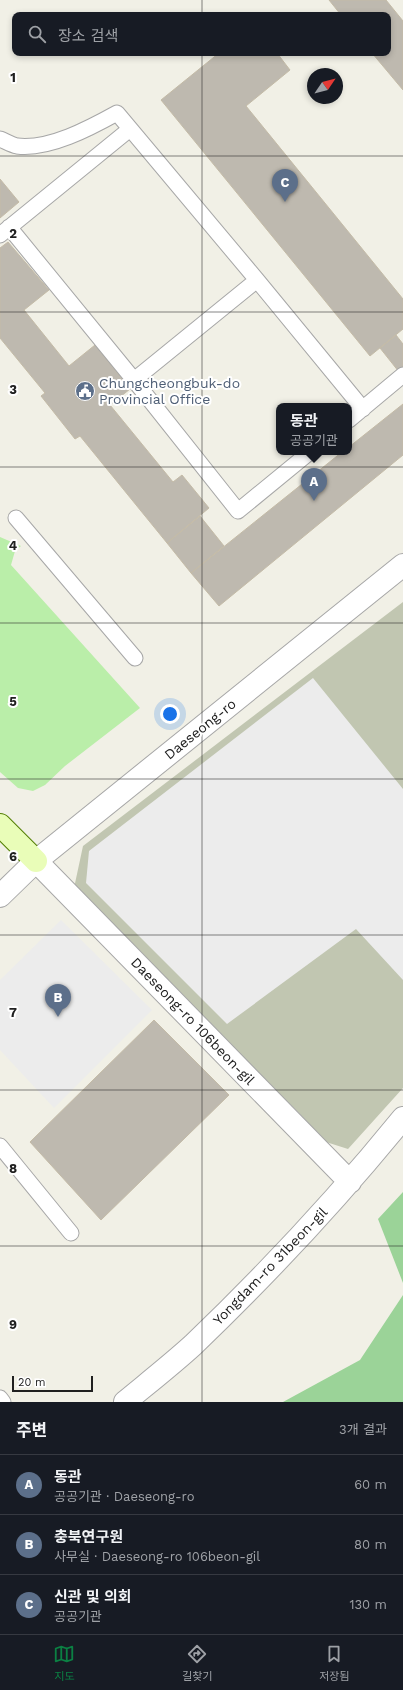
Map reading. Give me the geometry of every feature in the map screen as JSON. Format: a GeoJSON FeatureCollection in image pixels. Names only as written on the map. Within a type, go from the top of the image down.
{"type":"FeatureCollection","features":[{"type":"Feature","properties":{"kind":"street","name":"Daeseong-ro"},"geometry":{"type":"LineString","coordinates":[[0,896],[36,861],[403,565]]}},
{"type":"Feature","properties":{"kind":"street"},"geometry":{"type":"LineString","coordinates":[[0,825],[36,861]]}},
{"type":"Feature","properties":{"kind":"street","name":"Daeseong-ro 106beon-gil"},"geometry":{"type":"LineString","coordinates":[[36,861],[350,1182]]}},
{"type":"Feature","properties":{"kind":"street","name":"Yongdam-ro 31beon-gil"},"geometry":{"type":"LineString","coordinates":[[125,1402],[192,1346],[254,1283],[350,1182],[403,1118]]}},
{"type":"Feature","properties":{"kind":"lane"},"geometry":{"type":"LineString","coordinates":[[0,139],[17,146],[48,144],[88,128],[117,113],[363,409]]}},
{"type":"Feature","properties":{"kind":"lane"},"geometry":{"type":"LineString","coordinates":[[130,128],[5,231],[134,380],[238,511],[306,455]]}},
{"type":"Feature","properties":{"kind":"lane"},"geometry":{"type":"LineString","coordinates":[[134,380],[257,280]]}},
{"type":"Feature","properties":{"kind":"lane"},"geometry":{"type":"LineString","coordinates":[[352,418],[403,375]]}},
{"type":"Feature","properties":{"kind":"lane"},"geometry":{"type":"LineString","coordinates":[[16,518],[135,658]]}},
{"type":"Feature","properties":{"kind":"lane"},"geometry":{"type":"LineString","coordinates":[[0,1146],[71,1233]]}},
{"type":"Feature","properties":{"kind":"lane"},"geometry":{"type":"LineString","coordinates":[[0,1398],[3,1402]]}},
{"type":"Feature","properties":{"kind":"shaded area"},"geometry":{"type":"Polygon","coordinates":[[[403,602],[403,1088],[348,1149],[326,1142],[298,1112],[74,888],[83,846],[403,602]]]}},
{"type":"Feature","properties":{"kind":"shaded area"},"geometry":{"type":"Polygon","coordinates":[[[313,678],[403,789],[403,980],[356,929],[227,1024],[86,883],[89,851],[313,678]]]}},
{"type":"Feature","properties":{"kind":"shaded area"},"geometry":{"type":"Polygon","coordinates":[[[61,920],[152,1010],[54,1108],[0,1050],[0,980],[61,920]]]}},
{"type":"Feature","properties":{"kind":"green space"},"geometry":{"type":"Polygon","coordinates":[[[0,537],[21,546],[15,551],[11,565],[140,708],[65,766],[45,785],[33,791],[18,788],[0,772],[0,537]]]}},
{"type":"Feature","properties":{"kind":"green space"},"geometry":{"type":"Polygon","coordinates":[[[403,1192],[403,1283],[378,1219],[403,1192]]]}},
{"type":"Feature","properties":{"kind":"green space"},"geometry":{"type":"Polygon","coordinates":[[[403,1295],[403,1402],[283,1402],[360,1360],[403,1295]]]}},
{"type":"Feature","properties":{"kind":"building"},"geometry":{"type":"Polygon","coordinates":[[[329,0],[386,0],[403,21],[403,90],[375,56],[391,56],[391,12],[339,12],[329,0]]]}},
{"type":"Feature","properties":{"kind":"building"},"geometry":{"type":"Polygon","coordinates":[[[215,56],[279,56],[290,70],[246,106],[403,299],[403,329],[370,356],[161,100],[215,56]]]}},
{"type":"Feature","properties":{"kind":"building"},"geometry":{"type":"Polygon","coordinates":[[[0,179],[19,202],[0,218],[0,179]]]}},
{"type":"Feature","properties":{"kind":"building","name":"Chungcheongbuk-do Provincial Office"},"geometry":{"type":"Polygon","coordinates":[[[8,242],[49,290],[24,310],[69,366],[95,345],[130,389],[110,405],[173,482],[182,475],[209,508],[167,543],[80,436],[75,439],[41,396],[45,393],[0,338],[0,248],[8,242]]]}},
{"type":"Feature","properties":{"kind":"building"},"geometry":{"type":"Polygon","coordinates":[[[396,335],[403,344],[403,377],[380,348],[396,335]]]}},
{"type":"Feature","properties":{"kind":"building"},"geometry":{"type":"Polygon","coordinates":[[[403,404],[403,455],[219,606],[191,573],[338,455],[352,455],[352,445],[403,404]]]}},
{"type":"Feature","properties":{"kind":"building"},"geometry":{"type":"Polygon","coordinates":[[[200,516],[224,546],[191,573],[167,543],[200,516]]]}},
{"type":"Feature","properties":{"kind":"building"},"geometry":{"type":"Polygon","coordinates":[[[154,1020],[229,1095],[101,1220],[30,1142],[154,1020]]]}},
{"type":"Feature","properties":{"kind":"place","name":"신관 및 의회"},"geometry":{"type":"Point","coordinates":[285,202]}},
{"type":"Feature","properties":{"kind":"place","name":"Chungcheongbuk-do Provincial Office"},"geometry":{"type":"Point","coordinates":[85,391]}},
{"type":"Feature","properties":{"kind":"place","name":"동관"},"geometry":{"type":"Point","coordinates":[314,501]}},
{"type":"Feature","properties":{"kind":"place","name":"충북연구원"},"geometry":{"type":"Point","coordinates":[58,1017]}}]}
